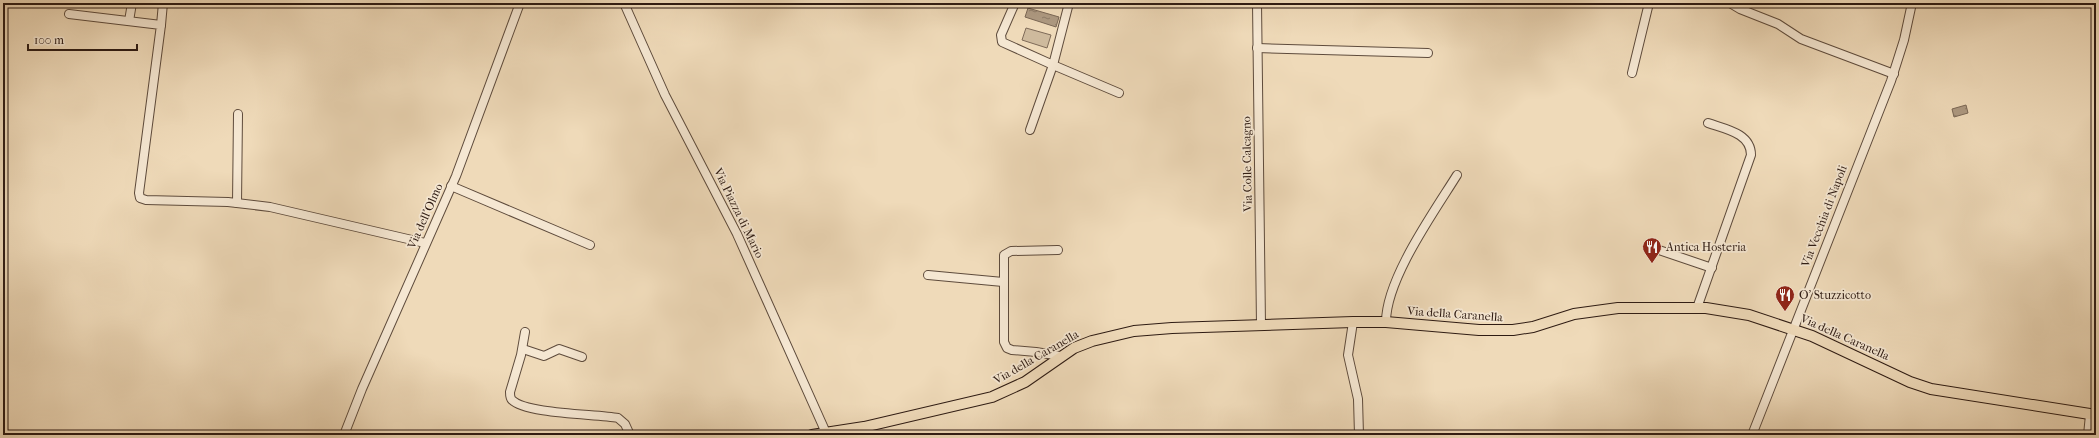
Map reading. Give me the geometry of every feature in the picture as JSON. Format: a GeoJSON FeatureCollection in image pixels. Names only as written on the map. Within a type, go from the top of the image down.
{"type":"FeatureCollection","features":[{"type":"Feature","properties":{"kind":"main road","name":"Via della Caranella"},"geometry":{"type":"LineString","coordinates":[[812,435],[827,434],[870,426],[992,397],[1025,382],[1060,356],[1087,343],[1134,331],[1172,328],[1353,322],[1386,322],[1473,329],[1509,330],[1528,328],[1580,313],[1608,309],[1697,308],[1738,313],[1793,328],[1931,389],[2093,415]]}},
{"type":"Feature","properties":{"kind":"street"},"geometry":{"type":"LineString","coordinates":[[130,21],[132,3]]}},
{"type":"Feature","properties":{"kind":"street"},"geometry":{"type":"LineString","coordinates":[[164,3],[139,196],[146,200],[237,203],[286,210],[425,243]]}},
{"type":"Feature","properties":{"kind":"street","name":"Via dell'Olmo"},"geometry":{"type":"LineString","coordinates":[[344,435],[359,395],[451,186],[520,3]]}},
{"type":"Feature","properties":{"kind":"street","name":"Via Piazza di Mario"},"geometry":{"type":"LineString","coordinates":[[624,3],[664,95],[737,234],[827,434]]}},
{"type":"Feature","properties":{"kind":"street"},"geometry":{"type":"LineString","coordinates":[[1015,3],[1001,35],[1002,42],[1119,94]]}},
{"type":"Feature","properties":{"kind":"street"},"geometry":{"type":"LineString","coordinates":[[1030,130],[1053,65],[1069,3]]}},
{"type":"Feature","properties":{"kind":"street","name":"Via Colle Calcagno"},"geometry":{"type":"LineString","coordinates":[[1257,3],[1261,325]]}},
{"type":"Feature","properties":{"kind":"street"},"geometry":{"type":"LineString","coordinates":[[1632,73],[1649,3]]}},
{"type":"Feature","properties":{"kind":"street"},"geometry":{"type":"LineString","coordinates":[[1730,3],[1740,10],[1778,24],[1801,39],[1894,74]]}},
{"type":"Feature","properties":{"kind":"street","name":"Via Vecchia di Napoli"},"geometry":{"type":"LineString","coordinates":[[1752,435],[1894,74],[1904,40],[1912,3]]}},
{"type":"Feature","properties":{"kind":"street"},"geometry":{"type":"LineString","coordinates":[[69,14],[161,25]]}},
{"type":"Feature","properties":{"kind":"street"},"geometry":{"type":"LineString","coordinates":[[1257,48],[1428,53]]}},
{"type":"Feature","properties":{"kind":"street"},"geometry":{"type":"LineString","coordinates":[[237,203],[238,114]]}},
{"type":"Feature","properties":{"kind":"street"},"geometry":{"type":"LineString","coordinates":[[1697,308],[1749,163],[1751,152],[1748,142],[1742,136],[1708,123]]}},
{"type":"Feature","properties":{"kind":"street"},"geometry":{"type":"LineString","coordinates":[[1386,322],[1389,302],[1398,276],[1457,175]]}},
{"type":"Feature","properties":{"kind":"street"},"geometry":{"type":"LineString","coordinates":[[451,186],[590,245]]}},
{"type":"Feature","properties":{"kind":"street"},"geometry":{"type":"LineString","coordinates":[[1656,249],[1712,268]]}},
{"type":"Feature","properties":{"kind":"street"},"geometry":{"type":"LineString","coordinates":[[1058,250],[1011,251],[1005,253],[1003,257],[1003,282],[1005,345],[1012,350],[1060,356]]}},
{"type":"Feature","properties":{"kind":"street"},"geometry":{"type":"LineString","coordinates":[[928,275],[1003,282]]}},
{"type":"Feature","properties":{"kind":"street"},"geometry":{"type":"LineString","coordinates":[[1353,322],[1348,357],[1358,403],[1359,435]]}},
{"type":"Feature","properties":{"kind":"street"},"geometry":{"type":"LineString","coordinates":[[525,332],[522,349],[510,392],[512,401],[538,409],[616,418],[625,424],[630,435]]}},
{"type":"Feature","properties":{"kind":"street"},"geometry":{"type":"LineString","coordinates":[[522,349],[544,356],[558,349],[582,357]]}},
{"type":"Feature","properties":{"kind":"street"},"geometry":{"type":"LineString","coordinates":[[2088,435],[2093,415]]}},
{"type":"Feature","properties":{"kind":"shaded area"},"geometry":{"type":"Polygon","coordinates":[[[1026,28],[1051,35],[1047,48],[1022,40],[1026,28]]]}},
{"type":"Feature","properties":{"kind":"water"},"geometry":{"type":"Polygon","coordinates":[[[1028,8],[1059,17],[1056,27],[1025,17],[1028,8]]]}},
{"type":"Feature","properties":{"kind":"water"},"geometry":{"type":"Polygon","coordinates":[[[1966,105],[1968,113],[1954,117],[1952,109],[1966,105]]]}},
{"type":"Feature","properties":{"kind":"place","name":"Antica Hosteria"},"geometry":{"type":"Point","coordinates":[1652,264]}},
{"type":"Feature","properties":{"kind":"place","name":"O' Stuzzicotto"},"geometry":{"type":"Point","coordinates":[1785,312]}}]}
